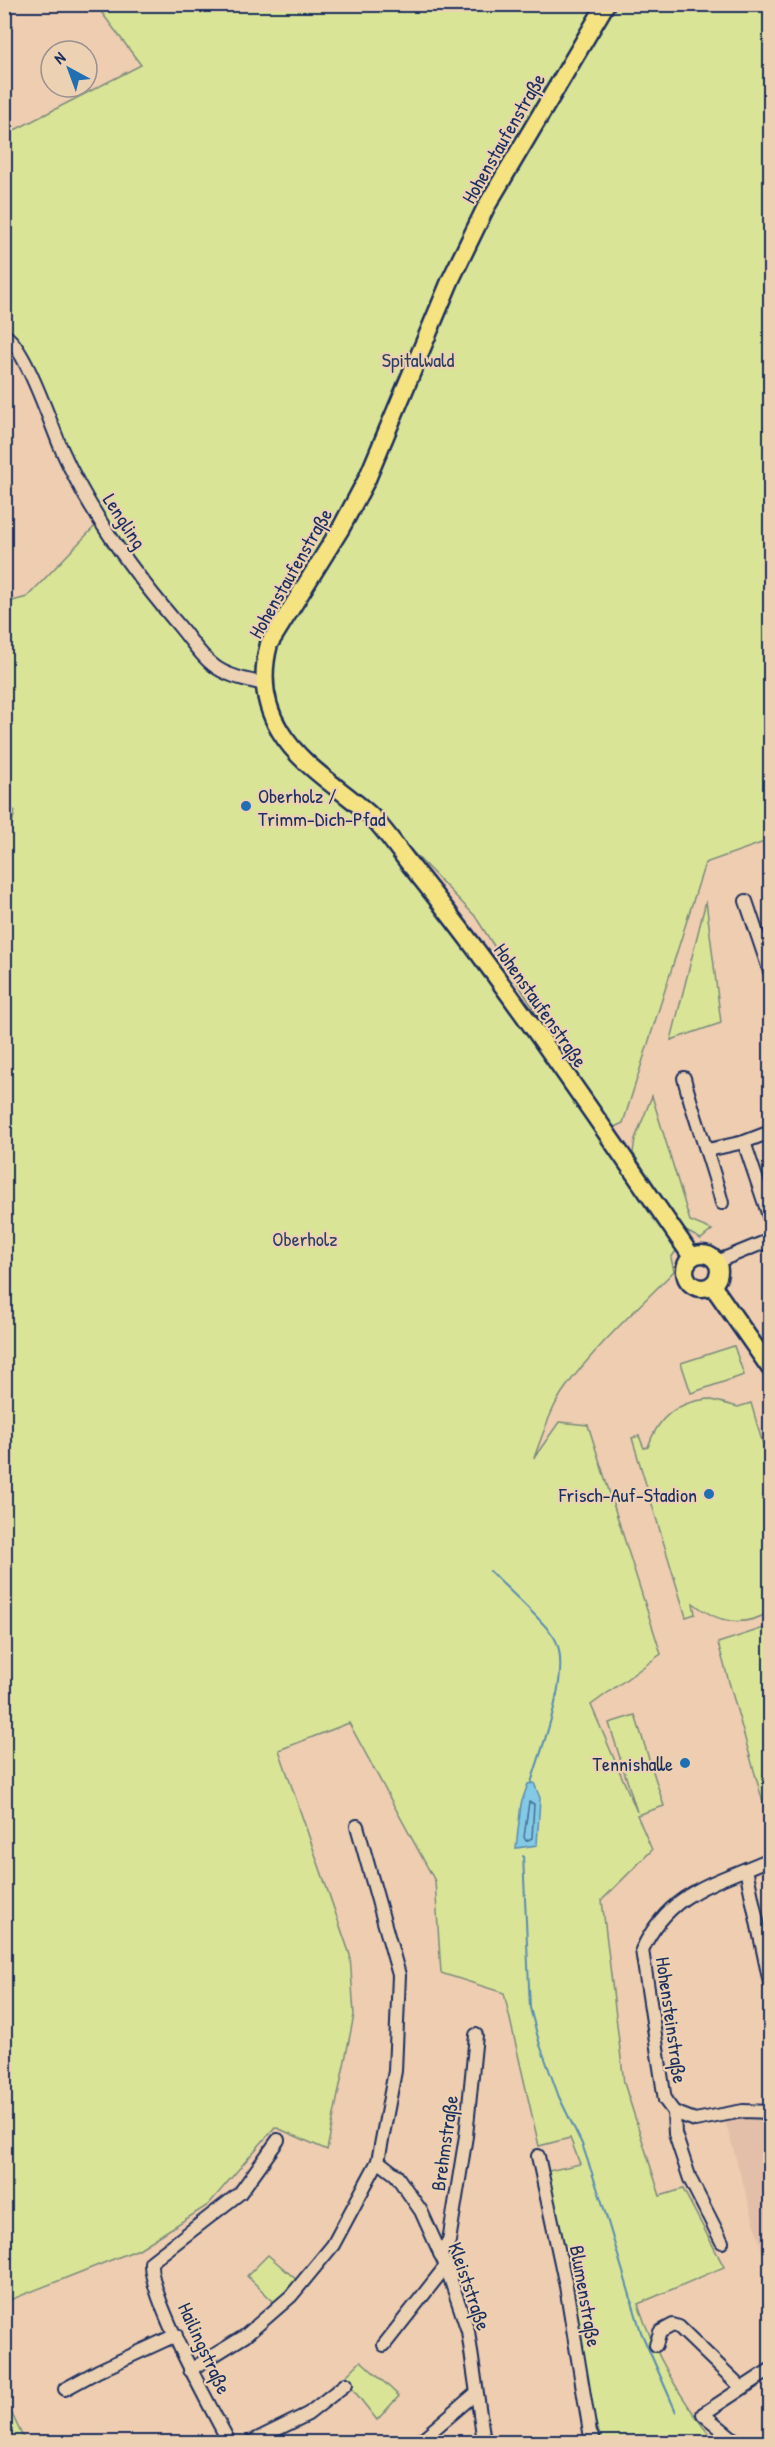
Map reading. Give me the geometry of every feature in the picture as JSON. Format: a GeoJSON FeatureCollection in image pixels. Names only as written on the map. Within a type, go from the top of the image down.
{"type":"FeatureCollection","features":[{"type":"Feature","properties":{"kind":"main road","name":"Hohenstaufenstraße"},"geometry":{"type":"LineString","coordinates":[[606,4],[486,207],[451,279],[367,480],[341,528],[269,644],[264,663],[264,684],[270,712],[280,732],[303,759],[371,816],[464,932],[692,1257]]}},
{"type":"Feature","properties":{"kind":"main road"},"geometry":{"type":"LineString","coordinates":[[708,1255],[716,1262],[719,1274],[712,1285],[699,1288],[688,1282],[686,1266],[692,1257],[708,1255]]}},
{"type":"Feature","properties":{"kind":"main road"},"geometry":{"type":"LineString","coordinates":[[712,1285],[771,1368]]}},
{"type":"Feature","properties":{"kind":"street","name":"Lengling"},"geometry":{"type":"LineString","coordinates":[[4,335],[10,338],[22,356],[62,450],[99,522],[155,598],[213,665],[238,677],[264,684]]}},
{"type":"Feature","properties":{"kind":"street"},"geometry":{"type":"LineString","coordinates":[[746,901],[771,972]]}},
{"type":"Feature","properties":{"kind":"street"},"geometry":{"type":"LineString","coordinates":[[684,1078],[700,1138],[708,1150],[722,1203]]}},
{"type":"Feature","properties":{"kind":"street"},"geometry":{"type":"LineString","coordinates":[[708,1150],[744,1142],[771,1132]]}},
{"type":"Feature","properties":{"kind":"street"},"geometry":{"type":"LineString","coordinates":[[744,1142],[771,1219]]}},
{"type":"Feature","properties":{"kind":"street"},"geometry":{"type":"LineString","coordinates":[[716,1262],[771,1240]]}},
{"type":"Feature","properties":{"kind":"street"},"geometry":{"type":"LineString","coordinates":[[190,2370],[245,2336],[291,2296],[333,2246],[378,2161],[394,2071],[399,1975],[357,1826]]}},
{"type":"Feature","properties":{"kind":"street","name":"Hohensteinstraße"},"geometry":{"type":"LineString","coordinates":[[771,1859],[708,1882],[675,1905],[651,1932],[642,1950],[664,2100],[674,2112],[695,2120],[743,2110],[771,2112]]}},
{"type":"Feature","properties":{"kind":"street"},"geometry":{"type":"LineString","coordinates":[[746,1869],[771,1983]]}},
{"type":"Feature","properties":{"kind":"street","name":"Brehmstraße"},"geometry":{"type":"LineString","coordinates":[[384,2345],[443,2260],[449,2241],[466,2136],[476,2035]]}},
{"type":"Feature","properties":{"kind":"street","name":"Hohensteinstraße"},"geometry":{"type":"LineString","coordinates":[[674,2112],[675,2134],[690,2179],[722,2242]]}},
{"type":"Feature","properties":{"kind":"street","name":"Hailingstraße"},"geometry":{"type":"LineString","coordinates":[[229,2442],[190,2370],[151,2267],[152,2262],[169,2247],[198,2229],[240,2193],[278,2140]]}},
{"type":"Feature","properties":{"kind":"street","name":"Blumenstraße"},"geometry":{"type":"LineString","coordinates":[[538,2157],[566,2286],[590,2432],[595,2442]]}},
{"type":"Feature","properties":{"kind":"street","name":"Kleiststraße"},"geometry":{"type":"LineString","coordinates":[[378,2161],[396,2175],[421,2211],[443,2260],[468,2331],[484,2442]]}},
{"type":"Feature","properties":{"kind":"street"},"geometry":{"type":"LineString","coordinates":[[656,2345],[660,2332],[673,2325],[679,2327],[741,2387]]}},
{"type":"Feature","properties":{"kind":"street"},"geometry":{"type":"LineString","coordinates":[[65,2389],[176,2335]]}},
{"type":"Feature","properties":{"kind":"street"},"geometry":{"type":"LineString","coordinates":[[737,2442],[703,2414],[741,2387],[771,2370]]}},
{"type":"Feature","properties":{"kind":"street"},"geometry":{"type":"LineString","coordinates":[[251,2442],[308,2414],[346,2384]]}},
{"type":"Feature","properties":{"kind":"street"},"geometry":{"type":"LineString","coordinates":[[420,2442],[476,2394]]}},
{"type":"Feature","properties":{"kind":"shaded area"},"geometry":{"type":"Polygon","coordinates":[[[764,2115],[770,2117],[770,2248],[762,2250],[725,2120],[764,2115]]]}},
{"type":"Feature","properties":{"kind":"green space"},"geometry":{"type":"Polygon","coordinates":[[[96,5],[770,5],[770,840],[705,863],[623,1123],[610,1129],[475,916],[374,812],[298,748],[286,733],[275,708],[269,684],[258,684],[264,710],[291,754],[377,829],[464,940],[678,1248],[671,1258],[674,1271],[604,1342],[566,1387],[552,1412],[534,1458],[559,1422],[588,1425],[661,1654],[591,1705],[637,1812],[609,1723],[635,1715],[664,1806],[637,1815],[652,1850],[602,1900],[624,2083],[660,2196],[683,2189],[724,2267],[638,2304],[652,2342],[670,2377],[715,2442],[602,2442],[590,2404],[567,2279],[570,2279],[566,2248],[560,2249],[544,2172],[580,2164],[570,2138],[539,2146],[504,1993],[441,1973],[435,1881],[349,1723],[279,1750],[350,1955],[354,2015],[327,2150],[275,2127],[208,2205],[139,2249],[5,2302],[4,856],[15,811],[5,802],[5,603],[27,597],[99,522],[57,447],[5,318],[5,135],[75,99],[99,99],[99,87],[141,65],[96,5]]]}},
{"type":"Feature","properties":{"kind":"green space"},"geometry":{"type":"Polygon","coordinates":[[[706,901],[721,1023],[671,1040],[706,901]]]}},
{"type":"Feature","properties":{"kind":"green space"},"geometry":{"type":"Polygon","coordinates":[[[652,1096],[690,1221],[712,1230],[701,1239],[684,1230],[633,1153],[635,1139],[652,1096]]]}},
{"type":"Feature","properties":{"kind":"green space"},"geometry":{"type":"Polygon","coordinates":[[[734,1346],[744,1375],[691,1393],[681,1363],[734,1346]]]}},
{"type":"Feature","properties":{"kind":"green space","name":"Frisch-Auf-Stadion"},"geometry":{"type":"Polygon","coordinates":[[[708,1399],[738,1407],[751,1403],[770,1469],[770,1612],[750,1620],[721,1619],[693,1603],[695,1614],[686,1617],[632,1438],[639,1436],[644,1448],[648,1447],[657,1427],[670,1413],[687,1404],[708,1399]]]}},
{"type":"Feature","properties":{"kind":"green space"},"geometry":{"type":"Polygon","coordinates":[[[770,1626],[770,1827],[718,1643],[770,1626]]]}},
{"type":"Feature","properties":{"kind":"green space"},"geometry":{"type":"Polygon","coordinates":[[[268,2255],[299,2282],[276,2304],[247,2276],[268,2255]]]}},
{"type":"Feature","properties":{"kind":"green space"},"geometry":{"type":"Polygon","coordinates":[[[361,2361],[399,2396],[377,2420],[344,2378],[361,2361]]]}},
{"type":"Feature","properties":{"kind":"green space"},"geometry":{"type":"Polygon","coordinates":[[[5,2399],[25,2442],[5,2442],[5,2399]]]}},
{"type":"Feature","properties":{"kind":"water"},"geometry":{"type":"Polygon","coordinates":[[[534,1783],[540,1798],[537,1845],[516,1848],[521,1804],[528,1784],[534,1783]]]}},
{"type":"Feature","properties":{"kind":"waterway"},"geometry":{"type":"LineString","coordinates":[[490,1571],[548,1629],[559,1651],[560,1668],[554,1709],[531,1783]]}},
{"type":"Feature","properties":{"kind":"waterway"},"geometry":{"type":"LineString","coordinates":[[523,1856],[530,2008],[540,2045],[559,2097],[582,2144],[641,2332],[676,2412]]}},
{"type":"Feature","properties":{"kind":"place","name":"Oberholz / Trimm-Dich-Pfad"},"geometry":{"type":"Point","coordinates":[246,806]}},
{"type":"Feature","properties":{"kind":"place","name":"Frisch-Auf-Stadion"},"geometry":{"type":"Point","coordinates":[709,1494]}},
{"type":"Feature","properties":{"kind":"place","name":"Tennishalle"},"geometry":{"type":"Point","coordinates":[685,1763]}},
{"type":"Feature","properties":{"kind":"park label","name":"Spitalwald"},"geometry":{"type":"Point","coordinates":[418,359]}},
{"type":"Feature","properties":{"kind":"park label","name":"Oberholz"},"geometry":{"type":"Point","coordinates":[305,1238]}}]}
